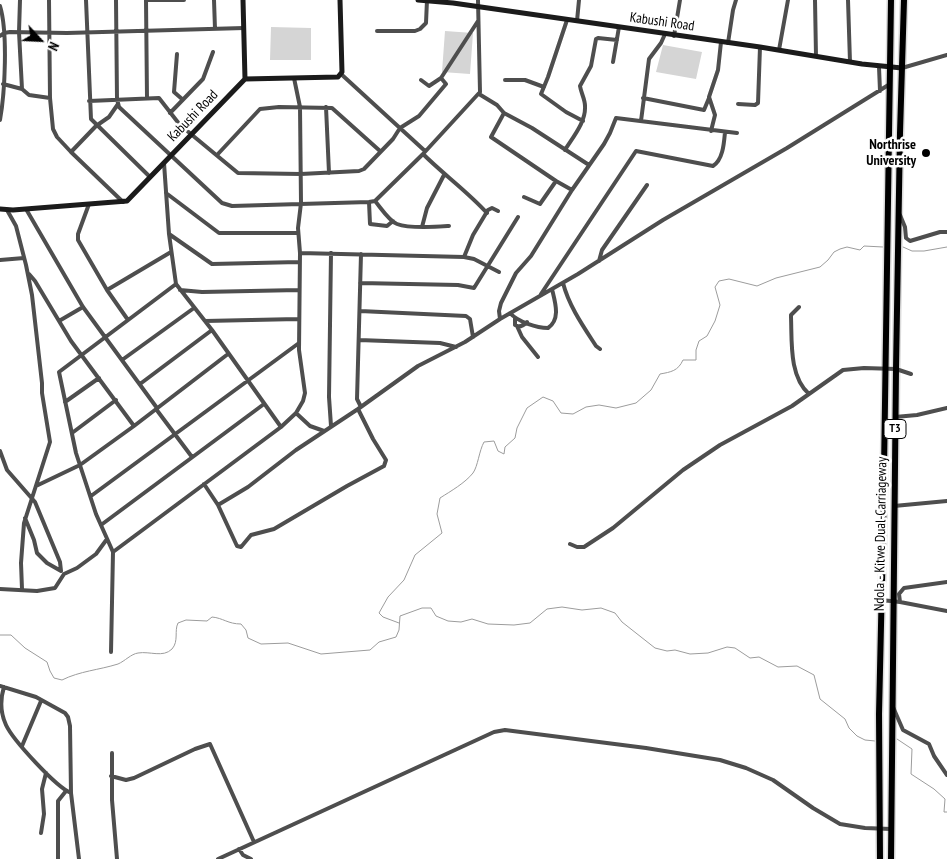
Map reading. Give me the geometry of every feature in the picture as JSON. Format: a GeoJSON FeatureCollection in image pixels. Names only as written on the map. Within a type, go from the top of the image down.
{"type":"FeatureCollection","features":[{"type":"Feature","properties":{"kind":"highway","name":"Ndola - Kitwe Dual-Carriageway"},"geometry":{"type":"LineString","coordinates":[[880,859],[879,714],[884,508],[891,0]]}},
{"type":"Feature","properties":{"kind":"highway","name":"Ndola - Kitwe Dual-Carriageway"},"geometry":{"type":"LineString","coordinates":[[891,859],[892,706],[896,602],[895,417],[904,0]]}},
{"type":"Feature","properties":{"kind":"main road"},"geometry":{"type":"LineString","coordinates":[[243,0],[245,79],[336,77],[341,74],[340,0]]}},
{"type":"Feature","properties":{"kind":"main road","name":"Kabushi Road"},"geometry":{"type":"LineString","coordinates":[[418,0],[440,1],[760,47],[879,67],[902,68]]}},
{"type":"Feature","properties":{"kind":"main road","name":"Kabushi Road"},"geometry":{"type":"LineString","coordinates":[[123,202],[129,199],[245,79]]}},
{"type":"Feature","properties":{"kind":"main road"},"geometry":{"type":"LineString","coordinates":[[3,210],[123,202]]}},
{"type":"Feature","properties":{"kind":"street"},"geometry":{"type":"LineString","coordinates":[[20,0],[19,32],[22,89]]}},
{"type":"Feature","properties":{"kind":"street"},"geometry":{"type":"LineString","coordinates":[[49,0],[50,98],[53,129],[57,137],[71,152],[123,202]]}},
{"type":"Feature","properties":{"kind":"street"},"geometry":{"type":"LineString","coordinates":[[86,0],[90,116],[96,126],[150,177]]}},
{"type":"Feature","properties":{"kind":"street"},"geometry":{"type":"LineString","coordinates":[[71,152],[96,126],[109,117],[118,102],[116,0]]}},
{"type":"Feature","properties":{"kind":"street"},"geometry":{"type":"LineString","coordinates":[[147,98],[146,0],[184,0]]}},
{"type":"Feature","properties":{"kind":"street"},"geometry":{"type":"LineString","coordinates":[[214,0],[215,29]]}},
{"type":"Feature","properties":{"kind":"street"},"geometry":{"type":"LineString","coordinates":[[377,30],[415,31],[420,29],[426,23],[427,0]]}},
{"type":"Feature","properties":{"kind":"street"},"geometry":{"type":"LineString","coordinates":[[118,102],[171,156],[225,204],[232,206],[375,201],[479,94],[481,83],[478,0]]}},
{"type":"Feature","properties":{"kind":"street"},"geometry":{"type":"LineString","coordinates":[[577,21],[579,0]]}},
{"type":"Feature","properties":{"kind":"street"},"geometry":{"type":"LineString","coordinates":[[674,36],[680,0]]}},
{"type":"Feature","properties":{"kind":"street"},"geometry":{"type":"LineString","coordinates":[[728,43],[736,0]]}},
{"type":"Feature","properties":{"kind":"street"},"geometry":{"type":"LineString","coordinates":[[779,50],[788,0]]}},
{"type":"Feature","properties":{"kind":"street"},"geometry":{"type":"LineString","coordinates":[[815,0],[816,56]]}},
{"type":"Feature","properties":{"kind":"street"},"geometry":{"type":"LineString","coordinates":[[848,0],[850,62]]}},
{"type":"Feature","properties":{"kind":"street"},"geometry":{"type":"LineString","coordinates":[[0,6],[4,19],[2,35],[3,84],[0,120]]}},
{"type":"Feature","properties":{"kind":"street"},"geometry":{"type":"LineString","coordinates":[[567,20],[541,96],[582,121]]}},
{"type":"Feature","properties":{"kind":"street"},"geometry":{"type":"LineString","coordinates":[[422,80],[428,86],[441,78],[478,21]]}},
{"type":"Feature","properties":{"kind":"street"},"geometry":{"type":"LineString","coordinates":[[613,62],[619,27]]}},
{"type":"Feature","properties":{"kind":"street"},"geometry":{"type":"LineString","coordinates":[[2,35],[19,32],[244,28]]}},
{"type":"Feature","properties":{"kind":"street"},"geometry":{"type":"LineString","coordinates":[[641,121],[649,59],[662,44],[666,34]]}},
{"type":"Feature","properties":{"kind":"street"},"geometry":{"type":"LineString","coordinates":[[565,150],[582,121],[585,104],[580,86],[591,66],[596,39],[617,40]]}},
{"type":"Feature","properties":{"kind":"street"},"geometry":{"type":"LineString","coordinates":[[643,98],[704,110],[718,70],[720,42]]}},
{"type":"Feature","properties":{"kind":"street"},"geometry":{"type":"LineString","coordinates":[[738,104],[758,104],[760,47]]}},
{"type":"Feature","properties":{"kind":"street"},"geometry":{"type":"LineString","coordinates":[[170,113],[203,79],[213,52]]}},
{"type":"Feature","properties":{"kind":"street"},"geometry":{"type":"LineString","coordinates":[[177,54],[174,92],[182,99]]}},
{"type":"Feature","properties":{"kind":"street"},"geometry":{"type":"LineString","coordinates":[[902,68],[947,55]]}},
{"type":"Feature","properties":{"kind":"street"},"geometry":{"type":"LineString","coordinates":[[879,67],[880,91]]}},
{"type":"Feature","properties":{"kind":"street"},"geometry":{"type":"LineString","coordinates":[[341,74],[400,128],[444,176],[460,186],[487,213]]}},
{"type":"Feature","properties":{"kind":"street"},"geometry":{"type":"LineString","coordinates":[[113,552],[281,427],[296,413],[303,401],[305,393],[298,320],[300,253],[298,233],[301,204],[300,107],[294,78]]}},
{"type":"Feature","properties":{"kind":"street"},"geometry":{"type":"LineString","coordinates":[[89,101],[118,102],[159,98],[191,135],[217,154],[238,173],[329,173],[362,170],[393,139],[400,128],[419,116],[445,85],[446,83],[441,78]]}},
{"type":"Feature","properties":{"kind":"street"},"geometry":{"type":"LineString","coordinates":[[505,80],[525,80],[544,87]]}},
{"type":"Feature","properties":{"kind":"street"},"geometry":{"type":"LineString","coordinates":[[3,84],[22,89],[29,95],[50,98]]}},
{"type":"Feature","properties":{"kind":"street"},"geometry":{"type":"LineString","coordinates":[[218,505],[248,486],[418,366],[473,337],[890,84]]}},
{"type":"Feature","properties":{"kind":"street"},"geometry":{"type":"LineString","coordinates":[[479,94],[497,105],[504,113],[589,165]]}},
{"type":"Feature","properties":{"kind":"street"},"geometry":{"type":"LineString","coordinates":[[709,97],[715,115],[712,131]]}},
{"type":"Feature","properties":{"kind":"street"},"geometry":{"type":"LineString","coordinates":[[217,154],[260,109],[300,107],[332,108],[380,151]]}},
{"type":"Feature","properties":{"kind":"street"},"geometry":{"type":"LineString","coordinates":[[326,107],[329,173]]}},
{"type":"Feature","properties":{"kind":"street"},"geometry":{"type":"LineString","coordinates":[[504,113],[491,137],[572,190]]}},
{"type":"Feature","properties":{"kind":"street"},"geometry":{"type":"LineString","coordinates":[[500,319],[498,311],[518,271],[531,256],[572,190],[608,138],[616,118],[737,134]]}},
{"type":"Feature","properties":{"kind":"street"},"geometry":{"type":"LineString","coordinates":[[540,296],[636,151],[713,166],[720,158],[726,132]]}},
{"type":"Feature","properties":{"kind":"street"},"geometry":{"type":"LineString","coordinates":[[164,163],[169,234],[176,284],[212,330],[281,427]]}},
{"type":"Feature","properties":{"kind":"street"},"geometry":{"type":"LineString","coordinates":[[422,227],[427,208],[444,176]]}},
{"type":"Feature","properties":{"kind":"street"},"geometry":{"type":"LineString","coordinates":[[524,197],[540,204],[556,181]]}},
{"type":"Feature","properties":{"kind":"street"},"geometry":{"type":"LineString","coordinates":[[599,261],[602,250],[647,185]]}},
{"type":"Feature","properties":{"kind":"street"},"geometry":{"type":"LineString","coordinates":[[166,193],[219,234],[298,233]]}},
{"type":"Feature","properties":{"kind":"street"},"geometry":{"type":"LineString","coordinates":[[375,201],[398,224],[422,227],[449,226]]}},
{"type":"Feature","properties":{"kind":"street"},"geometry":{"type":"LineString","coordinates":[[370,202],[370,224],[387,226],[393,221]]}},
{"type":"Feature","properties":{"kind":"street"},"geometry":{"type":"LineString","coordinates":[[89,204],[78,234],[78,240],[107,290],[128,320]]}},
{"type":"Feature","properties":{"kind":"street"},"geometry":{"type":"LineString","coordinates":[[464,257],[473,235],[487,213],[491,208],[498,211]]}},
{"type":"Feature","properties":{"kind":"street"},"geometry":{"type":"LineString","coordinates":[[26,209],[83,307],[192,457]]}},
{"type":"Feature","properties":{"kind":"street"},"geometry":{"type":"LineString","coordinates":[[3,210],[16,226],[28,273],[39,352],[42,393],[50,441],[25,518],[22,540],[22,589]]}},
{"type":"Feature","properties":{"kind":"street"},"geometry":{"type":"LineString","coordinates":[[899,213],[904,222],[906,238],[910,242],[940,232],[947,232]]}},
{"type":"Feature","properties":{"kind":"street"},"geometry":{"type":"LineString","coordinates":[[360,283],[458,285],[474,288],[518,217]]}},
{"type":"Feature","properties":{"kind":"street"},"geometry":{"type":"LineString","coordinates":[[169,234],[212,264],[300,262]]}},
{"type":"Feature","properties":{"kind":"street"},"geometry":{"type":"LineString","coordinates":[[107,290],[171,252]]}},
{"type":"Feature","properties":{"kind":"street"},"geometry":{"type":"LineString","coordinates":[[300,253],[464,257],[474,259],[499,272]]}},
{"type":"Feature","properties":{"kind":"street"},"geometry":{"type":"LineString","coordinates":[[331,253],[329,397],[331,426]]}},
{"type":"Feature","properties":{"kind":"street"},"geometry":{"type":"LineString","coordinates":[[204,484],[218,505],[239,548],[249,537],[274,529],[381,468],[386,462],[357,399],[361,254]]}},
{"type":"Feature","properties":{"kind":"street"},"geometry":{"type":"LineString","coordinates":[[0,260],[24,258]]}},
{"type":"Feature","properties":{"kind":"street"},"geometry":{"type":"LineString","coordinates":[[28,273],[81,354],[134,426]]}},
{"type":"Feature","properties":{"kind":"street"},"geometry":{"type":"LineString","coordinates":[[563,283],[566,295],[578,318],[596,346],[600,349]]}},
{"type":"Feature","properties":{"kind":"street"},"geometry":{"type":"LineString","coordinates":[[111,652],[113,552],[101,525],[80,465],[59,372],[176,284]]}},
{"type":"Feature","properties":{"kind":"street"},"geometry":{"type":"LineString","coordinates":[[510,313],[515,318],[541,328],[548,328],[552,325],[557,308],[552,289]]}},
{"type":"Feature","properties":{"kind":"street"},"geometry":{"type":"LineString","coordinates":[[180,290],[202,292],[299,290]]}},
{"type":"Feature","properties":{"kind":"street"},"geometry":{"type":"LineString","coordinates":[[59,322],[83,307]]}},
{"type":"Feature","properties":{"kind":"street"},"geometry":{"type":"LineString","coordinates":[[799,307],[791,318],[792,352],[800,385],[809,394]]}},
{"type":"Feature","properties":{"kind":"street"},"geometry":{"type":"LineString","coordinates":[[122,360],[194,308]]}},
{"type":"Feature","properties":{"kind":"street"},"geometry":{"type":"LineString","coordinates":[[360,312],[466,316],[470,319],[473,337]]}},
{"type":"Feature","properties":{"kind":"street"},"geometry":{"type":"LineString","coordinates":[[515,318],[515,325],[522,337],[538,357]]}},
{"type":"Feature","properties":{"kind":"street"},"geometry":{"type":"LineString","coordinates":[[205,321],[298,320]]}},
{"type":"Feature","properties":{"kind":"street"},"geometry":{"type":"LineString","coordinates":[[517,326],[527,322]]}},
{"type":"Feature","properties":{"kind":"street"},"geometry":{"type":"LineString","coordinates":[[140,384],[212,330]]}},
{"type":"Feature","properties":{"kind":"street"},"geometry":{"type":"LineString","coordinates":[[359,340],[440,343],[456,347]]}},
{"type":"Feature","properties":{"kind":"street"},"geometry":{"type":"LineString","coordinates":[[91,496],[299,342]]}},
{"type":"Feature","properties":{"kind":"street"},"geometry":{"type":"LineString","coordinates":[[36,486],[80,465],[228,354]]}},
{"type":"Feature","properties":{"kind":"street"},"geometry":{"type":"LineString","coordinates":[[570,544],[584,547],[613,528],[683,470],[720,444],[784,411],[843,370],[896,369],[911,374]]}},
{"type":"Feature","properties":{"kind":"street"},"geometry":{"type":"LineString","coordinates":[[65,402],[99,378]]}},
{"type":"Feature","properties":{"kind":"street"},"geometry":{"type":"LineString","coordinates":[[72,433],[116,400]]}},
{"type":"Feature","properties":{"kind":"street"},"geometry":{"type":"LineString","coordinates":[[101,525],[264,404]]}},
{"type":"Feature","properties":{"kind":"street"},"geometry":{"type":"LineString","coordinates":[[895,417],[917,415],[947,408]]}},
{"type":"Feature","properties":{"kind":"street"},"geometry":{"type":"LineString","coordinates":[[296,413],[308,425],[324,431]]}},
{"type":"Feature","properties":{"kind":"street"},"geometry":{"type":"LineString","coordinates":[[0,451],[6,470],[35,502],[63,572],[55,588],[37,591],[0,589]]}},
{"type":"Feature","properties":{"kind":"street"},"geometry":{"type":"LineString","coordinates":[[894,506],[947,501]]}},
{"type":"Feature","properties":{"kind":"street"},"geometry":{"type":"LineString","coordinates":[[25,518],[37,553],[47,563],[63,572],[77,568],[96,554],[107,539]]}},
{"type":"Feature","properties":{"kind":"street"},"geometry":{"type":"LineString","coordinates":[[896,602],[904,588],[947,582]]}},
{"type":"Feature","properties":{"kind":"street"},"geometry":{"type":"LineString","coordinates":[[881,600],[947,611]]}},
{"type":"Feature","properties":{"kind":"street"},"geometry":{"type":"LineString","coordinates":[[71,793],[58,786],[7,728],[2,714],[2,686],[33,696],[65,713],[69,720],[71,793],[79,859]]}},
{"type":"Feature","properties":{"kind":"street"},"geometry":{"type":"LineString","coordinates":[[22,746],[41,701]]}},
{"type":"Feature","properties":{"kind":"street"},"geometry":{"type":"LineString","coordinates":[[892,706],[896,710],[903,730],[930,744],[934,756],[947,775]]}},
{"type":"Feature","properties":{"kind":"street"},"geometry":{"type":"LineString","coordinates":[[218,859],[494,732],[505,730],[646,748],[729,763],[773,780],[840,824],[852,827],[891,829]]}},
{"type":"Feature","properties":{"kind":"street"},"geometry":{"type":"LineString","coordinates":[[111,776],[126,780],[134,778],[195,749],[210,744],[254,842]]}},
{"type":"Feature","properties":{"kind":"street"},"geometry":{"type":"LineString","coordinates":[[112,753],[112,800],[117,859]]}},
{"type":"Feature","properties":{"kind":"street"},"geometry":{"type":"LineString","coordinates":[[42,833],[44,814],[42,790],[46,773]]}},
{"type":"Feature","properties":{"kind":"street"},"geometry":{"type":"LineString","coordinates":[[58,859],[58,801],[66,791]]}},
{"type":"Feature","properties":{"kind":"street"},"geometry":{"type":"LineString","coordinates":[[239,849],[242,857],[251,859]]}},
{"type":"Feature","properties":{"kind":"shaded area"},"geometry":{"type":"Polygon","coordinates":[[[271,27],[311,28],[311,60],[270,60],[271,27]]]}},
{"type":"Feature","properties":{"kind":"shaded area"},"geometry":{"type":"Polygon","coordinates":[[[445,31],[473,33],[470,74],[442,72],[445,31]]]}},
{"type":"Feature","properties":{"kind":"shaded area"},"geometry":{"type":"Polygon","coordinates":[[[663,45],[702,52],[696,79],[656,72],[663,45]]]}},
{"type":"Feature","properties":{"kind":"waterway"},"geometry":{"type":"LineString","coordinates":[[399,623],[383,617],[379,613],[388,597],[404,580],[415,555],[442,533],[437,514],[440,498],[470,477],[484,442],[494,441],[498,451],[504,454],[505,447],[515,438],[517,428],[527,408],[543,397],[553,401],[561,413],[573,414],[586,407],[599,405],[616,408],[636,403],[651,390],[660,374],[668,373],[679,367],[683,360],[696,360],[696,350],[699,341],[707,336],[715,321],[720,305],[715,287],[719,281],[729,279],[757,286],[776,278],[820,267],[834,252],[840,249],[847,247],[860,250],[864,246],[883,247]]}},
{"type":"Feature","properties":{"kind":"waterway"},"geometry":{"type":"LineString","coordinates":[[903,247],[912,251],[947,247]]}},
{"type":"Feature","properties":{"kind":"waterway"},"geometry":{"type":"LineString","coordinates":[[0,635],[11,635],[25,648],[47,662],[54,678],[62,680],[118,664],[135,654],[160,654],[168,652],[174,646],[178,623],[186,620],[207,621],[212,617],[241,624],[246,630],[248,638],[261,644],[288,643],[321,654],[370,650],[379,642],[396,637],[399,630],[400,616],[422,608],[431,608],[436,616],[448,621],[461,622],[472,619],[488,624],[514,625],[530,623],[547,609],[562,607],[582,610],[601,608],[615,613],[622,622],[655,648],[690,654],[708,653],[727,647],[735,648],[750,658],[759,657],[778,667],[797,666],[814,675],[820,699],[845,719],[849,728],[857,736],[865,740],[875,741]]}},
{"type":"Feature","properties":{"kind":"waterway"},"geometry":{"type":"LineString","coordinates":[[897,739],[912,749],[911,774],[934,789],[945,799],[944,812],[947,812]]}},
{"type":"Feature","properties":{"kind":"place","name":"Northrise University"},"geometry":{"type":"Point","coordinates":[926,153]}}]}
